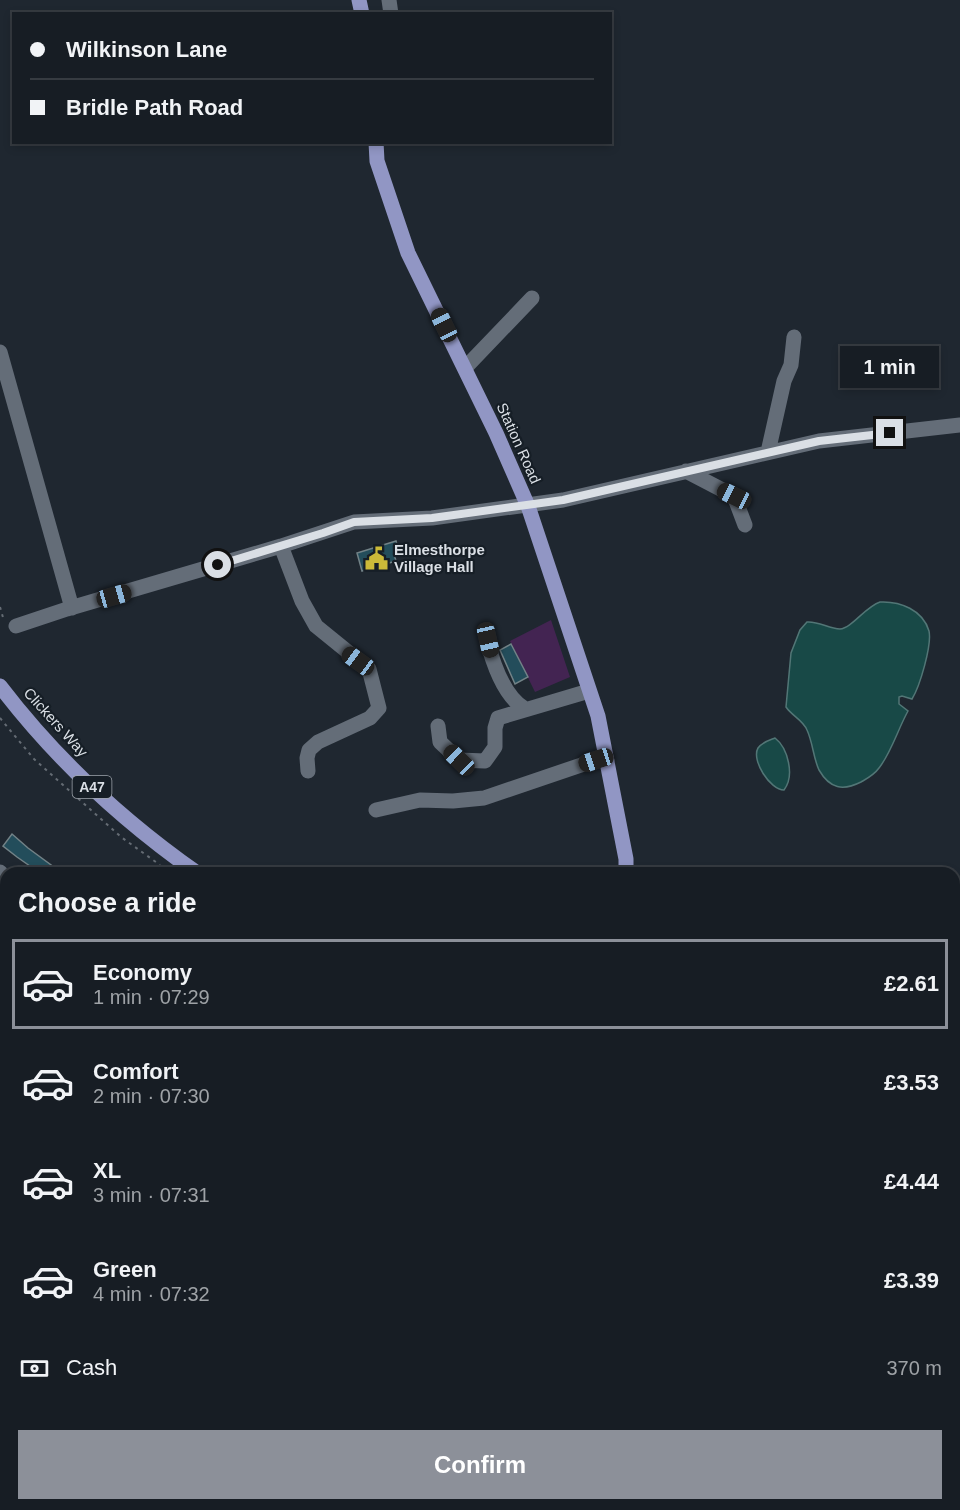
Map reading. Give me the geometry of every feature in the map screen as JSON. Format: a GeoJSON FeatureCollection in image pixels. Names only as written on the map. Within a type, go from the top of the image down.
{"type":"FeatureCollection","features":[{"type":"Feature","properties":{"kind":"main road","name":"Station Road"},"geometry":{"type":"LineString","coordinates":[[376,144],[377,161],[408,253],[465,368],[528,506],[598,716],[626,867]]}},
{"type":"Feature","properties":{"kind":"main road","name":"Clickers Way"},"geometry":{"type":"LineString","coordinates":[[0,686],[22,714],[117,811],[188,867]]}},
{"type":"Feature","properties":{"kind":"street"},"geometry":{"type":"LineString","coordinates":[[465,368],[532,298]]}},
{"type":"Feature","properties":{"kind":"street"},"geometry":{"type":"LineString","coordinates":[[768,452],[784,381],[791,365],[794,337]]}},
{"type":"Feature","properties":{"kind":"street"},"geometry":{"type":"LineString","coordinates":[[0,352],[72,608]]}},
{"type":"Feature","properties":{"kind":"street"},"geometry":{"type":"LineString","coordinates":[[10,625],[281,546],[354,522],[432,518],[528,506],[819,441],[960,424]]}},
{"type":"Feature","properties":{"kind":"street"},"geometry":{"type":"LineString","coordinates":[[686,471],[734,496],[745,525]]}},
{"type":"Feature","properties":{"kind":"street"},"geometry":{"type":"LineString","coordinates":[[281,546],[302,601],[316,626],[369,669],[379,708],[370,718],[318,742],[309,750],[308,771]]}},
{"type":"Feature","properties":{"kind":"street"},"geometry":{"type":"LineString","coordinates":[[488,640],[491,657],[510,694],[517,704],[525,709]]}},
{"type":"Feature","properties":{"kind":"street"},"geometry":{"type":"LineString","coordinates":[[438,726],[440,742],[459,760],[485,761],[495,747],[495,728],[498,718],[589,691]]}},
{"type":"Feature","properties":{"kind":"street"},"geometry":{"type":"LineString","coordinates":[[376,810],[420,800],[453,801],[484,798],[596,760],[607,760]]}},
{"type":"Feature","properties":{"kind":"path"},"geometry":{"type":"LineString","coordinates":[[0,607],[10,625]]}},
{"type":"Feature","properties":{"kind":"path"},"geometry":{"type":"LineString","coordinates":[[0,718],[34,759],[122,837],[164,867]]}},
{"type":"Feature","properties":{"kind":"shaded area"},"geometry":{"type":"Polygon","coordinates":[[[880,602],[903,605],[922,617],[929,631],[929,637],[922,675],[912,699],[899,697],[899,704],[908,711],[891,748],[875,773],[848,787],[832,785],[819,770],[805,727],[786,707],[791,653],[800,630],[807,622],[836,629],[845,628],[880,602]]]}},
{"type":"Feature","properties":{"kind":"shaded area"},"geometry":{"type":"Polygon","coordinates":[[[551,620],[570,677],[535,692],[510,641],[551,620]]]}},
{"type":"Feature","properties":{"kind":"shaded area"},"geometry":{"type":"Polygon","coordinates":[[[775,738],[783,748],[788,762],[789,777],[784,790],[779,789],[768,780],[757,760],[758,748],[775,738]]]}},
{"type":"Feature","properties":{"kind":"building","name":"Elmesthorpe Village Hall"},"geometry":{"type":"Polygon","coordinates":[[[396,541],[399,552],[394,554],[396,561],[362,571],[357,553],[396,541]]]}},
{"type":"Feature","properties":{"kind":"building"},"geometry":{"type":"Polygon","coordinates":[[[511,644],[528,677],[515,684],[500,650],[511,644]]]}},
{"type":"Feature","properties":{"kind":"building"},"geometry":{"type":"Polygon","coordinates":[[[12,834],[54,867],[31,867],[3,846],[12,834]]]}},
{"type":"Feature","properties":{"kind":"place","name":"Elmesthorpe Village Hall"},"geometry":{"type":"Point","coordinates":[376,558]}},
{"type":"Feature","properties":{"kind":"route"},"geometry":{"type":"LineString","coordinates":[[218,565],[354,522],[432,518],[528,506],[819,441],[890,433]]}}]}
